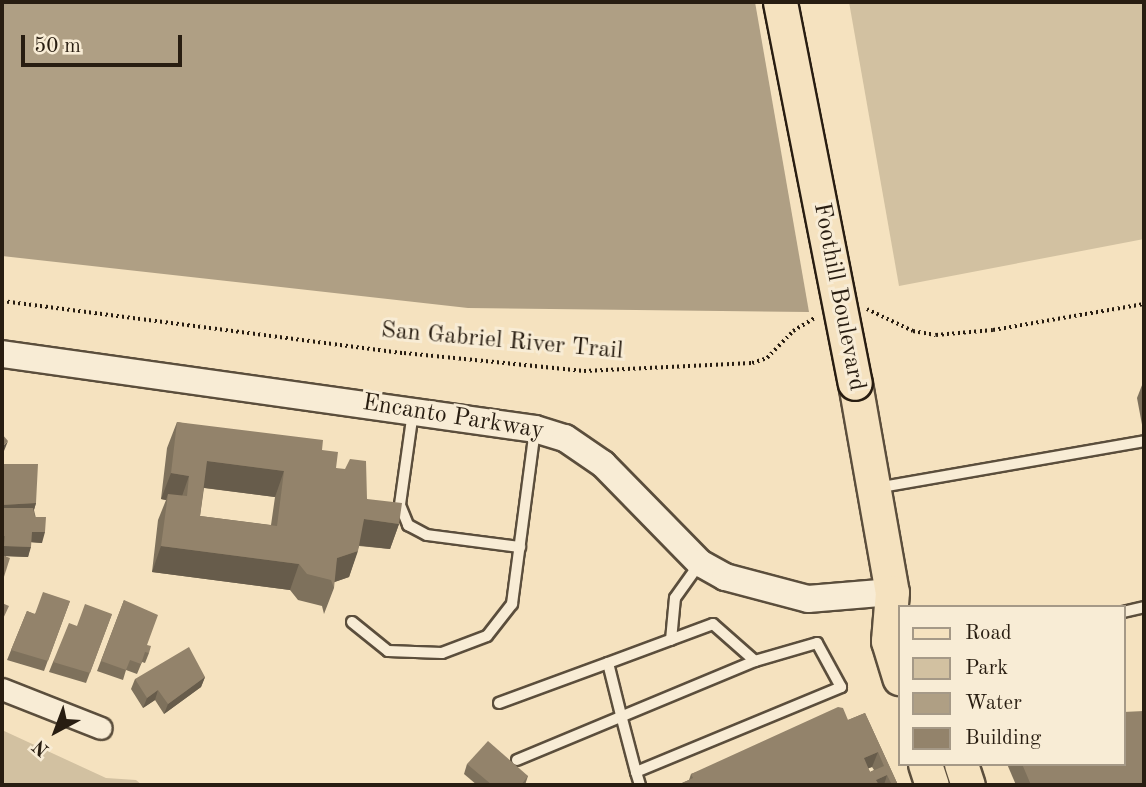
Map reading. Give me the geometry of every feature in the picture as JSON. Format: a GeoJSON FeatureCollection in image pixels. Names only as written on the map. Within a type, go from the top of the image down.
{"type":"FeatureCollection","features":[{"type":"Feature","properties":{"kind":"main road","name":"Foothill Boulevard"},"geometry":{"type":"LineString","coordinates":[[780,2],[896,600],[888,641],[898,675]]}},
{"type":"Feature","properties":{"kind":"main road"},"geometry":{"type":"LineString","coordinates":[[926,766],[932,785]]}},
{"type":"Feature","properties":{"kind":"main road"},"geometry":{"type":"LineString","coordinates":[[962,766],[968,785]]}},
{"type":"Feature","properties":{"kind":"street","name":"Encanto Parkway"},"geometry":{"type":"LineString","coordinates":[[2,354],[535,429],[565,438],[603,464],[700,563],[725,577],[780,595],[896,600]]}},
{"type":"Feature","properties":{"kind":"street"},"geometry":{"type":"LineString","coordinates":[[2,689],[101,728]]}},
{"type":"Feature","properties":{"kind":"lane"},"geometry":{"type":"LineString","coordinates":[[414,410],[400,505],[408,525],[427,536],[520,547]]}},
{"type":"Feature","properties":{"kind":"lane"},"geometry":{"type":"LineString","coordinates":[[352,622],[388,651],[442,653],[487,636],[512,604],[535,429]]}},
{"type":"Feature","properties":{"kind":"lane"},"geometry":{"type":"LineString","coordinates":[[873,489],[1144,442]]}},
{"type":"Feature","properties":{"kind":"lane"},"geometry":{"type":"LineString","coordinates":[[671,640],[675,598],[700,563]]}},
{"type":"Feature","properties":{"kind":"lane"},"geometry":{"type":"LineString","coordinates":[[1125,612],[1144,607]]}},
{"type":"Feature","properties":{"kind":"lane"},"geometry":{"type":"LineString","coordinates":[[499,703],[713,624],[755,661]]}},
{"type":"Feature","properties":{"kind":"lane"},"geometry":{"type":"LineString","coordinates":[[517,760],[755,661],[817,643],[841,687],[636,772]]}},
{"type":"Feature","properties":{"kind":"lane"},"geometry":{"type":"LineString","coordinates":[[608,663],[640,785]]}},
{"type":"Feature","properties":{"kind":"path","name":"San Gabriel River Trail"},"geometry":{"type":"LineString","coordinates":[[2,301],[404,353],[584,371],[722,368],[752,363],[776,351],[804,324],[826,316]]}},
{"type":"Feature","properties":{"kind":"path"},"geometry":{"type":"LineString","coordinates":[[861,308],[881,312],[914,331],[936,335],[993,330],[1144,304]]}},
{"type":"Feature","properties":{"kind":"green space"},"geometry":{"type":"Polygon","coordinates":[[[849,2],[1144,2],[1144,239],[899,286],[849,2]]]}},
{"type":"Feature","properties":{"kind":"green space"},"geometry":{"type":"Polygon","coordinates":[[[2,730],[106,778],[136,780],[142,785],[2,785],[2,730]]]}},
{"type":"Feature","properties":{"kind":"water"},"geometry":{"type":"Polygon","coordinates":[[[2,2],[755,2],[809,312],[468,308],[2,256],[2,2]]]}},
{"type":"Feature","properties":{"kind":"building"},"geometry":{"type":"Polygon","coordinates":[[[177,422],[323,440],[322,450],[338,452],[336,468],[345,469],[350,459],[366,461],[367,499],[402,503],[399,524],[364,519],[358,551],[337,558],[334,588],[331,580],[307,574],[299,564],[161,546],[168,494],[187,496],[189,476],[171,473],[177,422]],[[207,461],[200,516],[277,526],[284,471],[207,461]]]}},
{"type":"Feature","properties":{"kind":"building"},"geometry":{"type":"Polygon","coordinates":[[[2,434],[8,441],[2,447],[2,434]]]}},
{"type":"Feature","properties":{"kind":"building"},"geometry":{"type":"Polygon","coordinates":[[[3,464],[38,464],[36,503],[2,505],[3,464]]]}},
{"type":"Feature","properties":{"kind":"building"},"geometry":{"type":"Polygon","coordinates":[[[2,508],[33,508],[35,517],[46,517],[45,532],[32,532],[31,547],[4,546],[2,508]]]}},
{"type":"Feature","properties":{"kind":"building"},"geometry":{"type":"Polygon","coordinates":[[[2,555],[10,558],[2,583],[2,555]]]}},
{"type":"Feature","properties":{"kind":"building"},"geometry":{"type":"Polygon","coordinates":[[[43,592],[70,601],[48,661],[11,650],[27,611],[35,614],[43,592]]]}},
{"type":"Feature","properties":{"kind":"building"},"geometry":{"type":"Polygon","coordinates":[[[124,600],[158,615],[147,645],[151,646],[149,653],[145,652],[141,664],[130,660],[126,670],[101,661],[124,600]]]}},
{"type":"Feature","properties":{"kind":"building"},"geometry":{"type":"Polygon","coordinates":[[[2,603],[9,606],[2,621],[2,603]]]}},
{"type":"Feature","properties":{"kind":"building"},"geometry":{"type":"Polygon","coordinates":[[[85,604],[112,614],[90,673],[53,662],[69,623],[77,626],[85,604]]]}},
{"type":"Feature","properties":{"kind":"building"},"geometry":{"type":"Polygon","coordinates":[[[189,647],[205,677],[168,704],[158,690],[147,698],[135,679],[189,647]]]}},
{"type":"Feature","properties":{"kind":"building"},"geometry":{"type":"Polygon","coordinates":[[[838,707],[843,708],[848,720],[865,713],[898,785],[892,785],[887,775],[876,780],[879,785],[683,785],[682,783],[693,778],[691,774],[838,707]],[[878,752],[864,758],[870,772],[884,766],[878,752]]]}},
{"type":"Feature","properties":{"kind":"building"},"geometry":{"type":"Polygon","coordinates":[[[1144,711],[1144,785],[1031,785],[1023,766],[1125,766],[1125,712],[1144,711]]]}},
{"type":"Feature","properties":{"kind":"building"},"geometry":{"type":"Polygon","coordinates":[[[488,741],[528,776],[521,785],[492,785],[467,764],[488,741]]]}}]}
